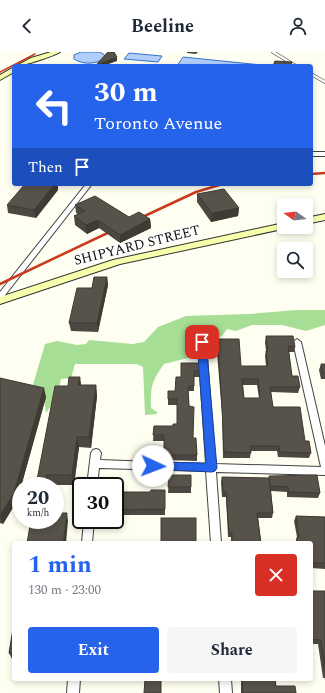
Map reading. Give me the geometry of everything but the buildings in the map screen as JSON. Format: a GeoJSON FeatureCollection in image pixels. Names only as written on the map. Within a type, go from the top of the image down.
{"type":"FeatureCollection","features":[{"type":"Feature","properties":{"kind":"street"},"geometry":{"type":"LineString","coordinates":[[23,64],[33,59],[57,52]]}},
{"type":"Feature","properties":{"kind":"street"},"geometry":{"type":"LineString","coordinates":[[0,78],[12,70]]}},
{"type":"Feature","properties":{"kind":"street"},"geometry":{"type":"LineString","coordinates":[[313,154],[325,154]]}},
{"type":"Feature","properties":{"kind":"street"},"geometry":{"type":"LineString","coordinates":[[0,297],[88,186]]}},
{"type":"Feature","properties":{"kind":"street"},"geometry":{"type":"LineString","coordinates":[[313,220],[325,217]]}},
{"type":"Feature","properties":{"kind":"street","name":"SHIPYARD STREET"},"geometry":{"type":"LineString","coordinates":[[0,301],[86,271],[117,262],[277,228]]}},
{"type":"Feature","properties":{"kind":"street"},"geometry":{"type":"LineString","coordinates":[[202,342],[212,468],[216,541]]}},
{"type":"Feature","properties":{"kind":"street"},"geometry":{"type":"LineString","coordinates":[[297,342],[325,466]]}},
{"type":"Feature","properties":{"kind":"street"},"geometry":{"type":"LineString","coordinates":[[93,477],[96,452]]}},
{"type":"Feature","properties":{"kind":"street"},"geometry":{"type":"LineString","coordinates":[[94,464],[325,471]]}},
{"type":"Feature","properties":{"kind":"street"},"geometry":{"type":"LineString","coordinates":[[87,541],[88,529]]}},
{"type":"Feature","properties":{"kind":"street"},"geometry":{"type":"LineString","coordinates":[[73,693],[74,681]]}},
{"type":"Feature","properties":{"kind":"street"},"geometry":{"type":"LineString","coordinates":[[225,681],[226,693]]}},
{"type":"Feature","properties":{"kind":"lane"},"geometry":{"type":"LineString","coordinates":[[273,52],[293,64]]}},
{"type":"Feature","properties":{"kind":"lane"},"geometry":{"type":"LineString","coordinates":[[313,75],[325,82]]}},
{"type":"Feature","properties":{"kind":"green space"},"geometry":{"type":"Polygon","coordinates":[[[297,310],[325,310],[325,325],[306,331],[282,325],[252,325],[236,331],[227,329],[222,336],[208,343],[207,359],[188,358],[164,364],[154,380],[151,395],[151,408],[157,412],[157,414],[145,415],[143,367],[137,364],[75,364],[71,378],[61,379],[57,397],[46,413],[44,399],[30,395],[45,344],[57,341],[77,345],[86,344],[89,340],[133,344],[144,342],[158,327],[186,316],[249,314],[297,310]]]}},
{"type":"Feature","properties":{"kind":"water"},"geometry":{"type":"Polygon","coordinates":[[[81,52],[100,52],[106,56],[99,61],[86,63],[74,59],[74,55],[81,52]]]}},
{"type":"Feature","properties":{"kind":"water"},"geometry":{"type":"Polygon","coordinates":[[[129,53],[162,56],[158,62],[124,59],[129,53]]]}},
{"type":"Feature","properties":{"kind":"water"},"geometry":{"type":"Polygon","coordinates":[[[183,57],[251,64],[178,64],[183,57]]]}},
{"type":"Feature","properties":{"kind":"railway"},"geometry":{"type":"LineString","coordinates":[[16,64],[35,54]]}},
{"type":"Feature","properties":{"kind":"railway"},"geometry":{"type":"LineString","coordinates":[[0,72],[12,66]]}},
{"type":"Feature","properties":{"kind":"railway"},"geometry":{"type":"LineString","coordinates":[[313,174],[325,173]]}},
{"type":"Feature","properties":{"kind":"railway"},"geometry":{"type":"LineString","coordinates":[[136,220],[196,192],[216,186]]}},
{"type":"Feature","properties":{"kind":"railway"},"geometry":{"type":"LineString","coordinates":[[0,284],[116,229]]}},
{"type":"Feature","properties":{"kind":"route"},"geometry":{"type":"LineString","coordinates":[[153,466],[212,468],[202,342]]}}]}
